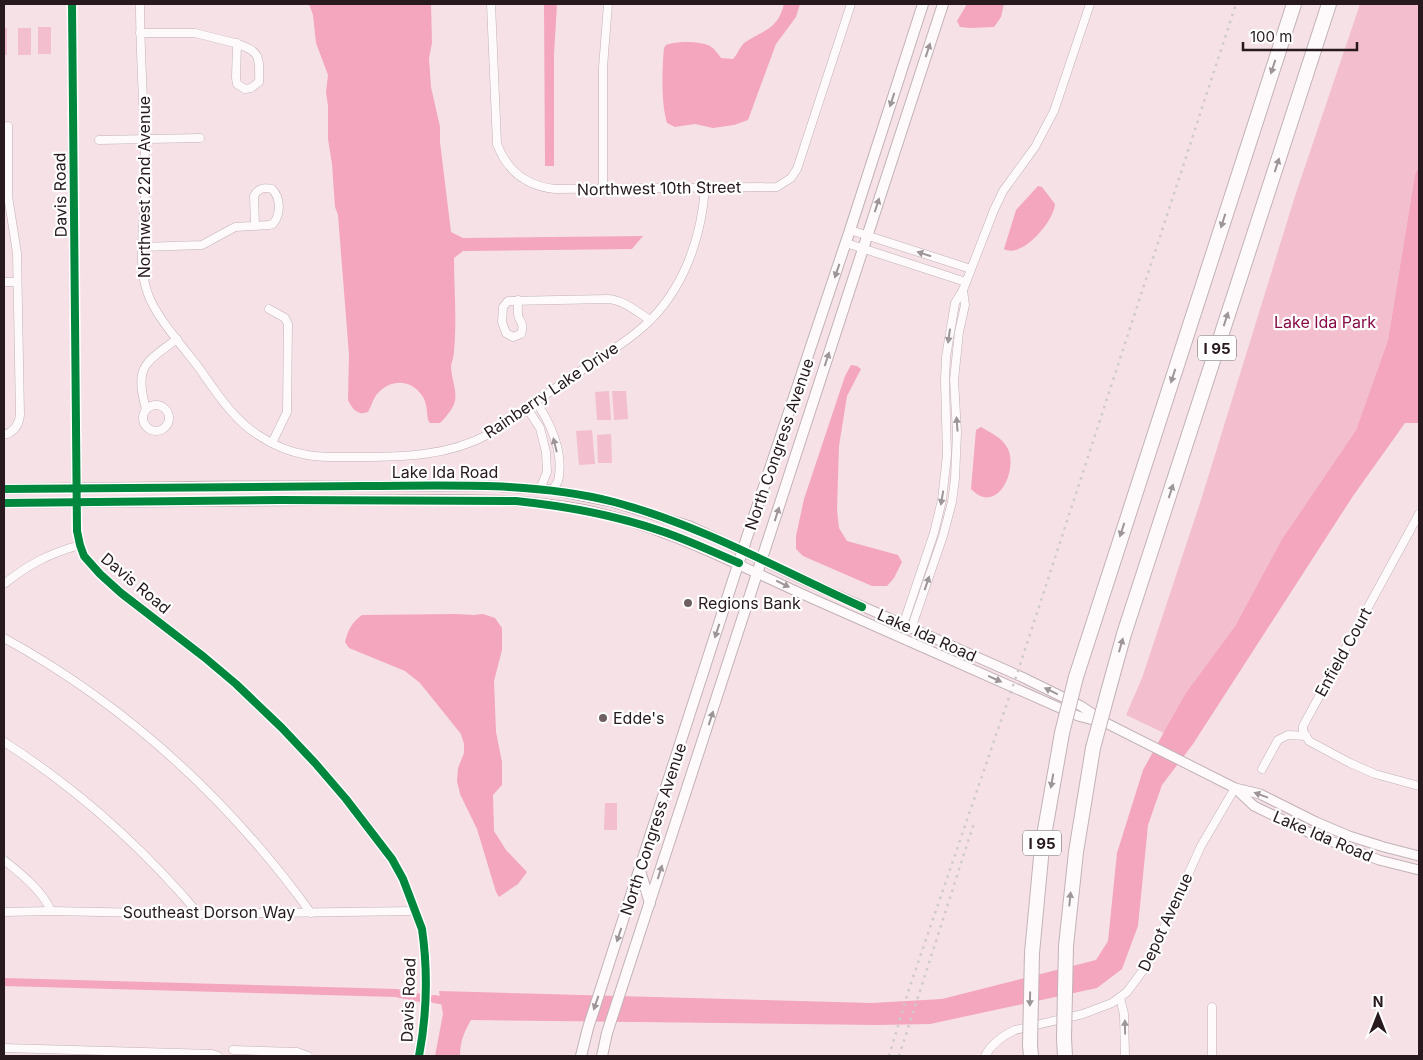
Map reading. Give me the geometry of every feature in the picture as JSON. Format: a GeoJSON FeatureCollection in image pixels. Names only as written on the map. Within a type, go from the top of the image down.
{"type":"FeatureCollection","features":[{"type":"Feature","properties":{"kind":"highway","name":"I 95"},"geometry":{"type":"LineString","coordinates":[[1030,1051],[1032,953],[1042,847],[1062,733],[1076,677],[1294,4]]}},
{"type":"Feature","properties":{"kind":"highway","name":"I 95"},"geometry":{"type":"LineString","coordinates":[[1065,1056],[1066,946],[1076,852],[1094,748],[1108,692],[1124,634],[1330,4]]}},
{"type":"Feature","properties":{"kind":"main road","name":"North Congress Avenue"},"geometry":{"type":"LineString","coordinates":[[581,1056],[588,1028],[743,551],[846,243],[923,4]]}},
{"type":"Feature","properties":{"kind":"main road","name":"North Congress Avenue"},"geometry":{"type":"LineString","coordinates":[[602,1056],[650,903],[943,4]]}},
{"type":"Feature","properties":{"kind":"main road"},"geometry":{"type":"LineString","coordinates":[[640,871],[650,903]]}},
{"type":"Feature","properties":{"kind":"street","name":"Davis Road"},"geometry":{"type":"LineString","coordinates":[[72,4],[77,502],[80,545],[88,561],[100,574],[121,593],[204,656],[282,728],[315,762],[392,859],[403,879],[422,929],[426,974],[422,1039],[419,1056]]}},
{"type":"Feature","properties":{"kind":"street","name":"Northwest 22nd Avenue"},"geometry":{"type":"LineString","coordinates":[[140,4],[145,140],[142,247],[143,275],[148,297],[228,408],[257,435],[272,443]]}},
{"type":"Feature","properties":{"kind":"street","name":"Northwest 10th Street"},"geometry":{"type":"LineString","coordinates":[[491,4],[496,139],[501,154],[506,163],[521,178],[545,188],[555,189],[777,187],[787,182],[797,169],[851,4]]}},
{"type":"Feature","properties":{"kind":"street"},"geometry":{"type":"LineString","coordinates":[[603,189],[603,67],[608,4]]}},
{"type":"Feature","properties":{"kind":"street"},"geometry":{"type":"LineString","coordinates":[[907,627],[942,500],[948,455],[946,357],[955,302],[964,286],[1003,191],[1035,147],[1054,111],[1090,4]]}},
{"type":"Feature","properties":{"kind":"street"},"geometry":{"type":"LineString","coordinates":[[140,33],[196,33],[237,43],[249,48],[258,56],[260,63],[258,82],[251,88],[245,89],[237,84],[237,43]]}},
{"type":"Feature","properties":{"kind":"street"},"geometry":{"type":"LineString","coordinates":[[4,435],[14,429],[20,420],[17,253],[8,196],[8,126]]}},
{"type":"Feature","properties":{"kind":"street"},"geometry":{"type":"LineString","coordinates":[[100,140],[200,138]]}},
{"type":"Feature","properties":{"kind":"street","name":"Rainberry Lake Drive"},"geometry":{"type":"LineString","coordinates":[[272,443],[298,453],[321,457],[417,455],[454,448],[489,434],[637,332],[650,320],[675,288],[691,256],[700,230],[705,188]]}},
{"type":"Feature","properties":{"kind":"street"},"geometry":{"type":"LineString","coordinates":[[142,247],[202,246],[229,229],[270,225],[277,220],[279,212],[277,196],[272,189],[261,189],[254,196],[255,226]]}},
{"type":"Feature","properties":{"kind":"street"},"geometry":{"type":"LineString","coordinates":[[850,230],[971,269]]}},
{"type":"Feature","properties":{"kind":"street"},"geometry":{"type":"LineString","coordinates":[[846,243],[964,286]]}},
{"type":"Feature","properties":{"kind":"street"},"geometry":{"type":"LineString","coordinates":[[4,282],[17,282]]}},
{"type":"Feature","properties":{"kind":"street"},"geometry":{"type":"LineString","coordinates":[[518,300],[519,317],[523,323],[523,328],[521,334],[513,337],[506,333],[502,322],[503,306],[508,300],[518,300],[614,300],[650,320]]}},
{"type":"Feature","properties":{"kind":"street"},"geometry":{"type":"LineString","coordinates":[[269,309],[285,318],[288,324],[287,406],[284,418],[272,443]]}},
{"type":"Feature","properties":{"kind":"street"},"geometry":{"type":"LineString","coordinates":[[146,409],[143,396],[143,369],[149,360],[177,339]]}},
{"type":"Feature","properties":{"kind":"street"},"geometry":{"type":"LineString","coordinates":[[516,501],[540,496],[552,490],[559,478],[557,450],[548,422],[536,402]]}},
{"type":"Feature","properties":{"kind":"street"},"geometry":{"type":"LineString","coordinates":[[527,408],[540,428],[546,452],[546,472],[540,489]]}},
{"type":"Feature","properties":{"kind":"street"},"geometry":{"type":"LineString","coordinates":[[294,500],[304,490],[316,486]]}},
{"type":"Feature","properties":{"kind":"street","name":"Lake Ida Road"},"geometry":{"type":"LineString","coordinates":[[4,489],[490,486],[552,490],[612,502],[665,517],[716,537],[907,627],[1022,676],[1081,706],[1108,724],[1235,788],[1260,794],[1349,836],[1419,856]]}},
{"type":"Feature","properties":{"kind":"street","name":"Lake Ida Road"},"geometry":{"type":"LineString","coordinates":[[4,503],[294,500],[516,501],[582,510],[634,522],[684,539],[807,596],[1078,716],[1108,724]]}},
{"type":"Feature","properties":{"kind":"street","name":"Enfield Court"},"geometry":{"type":"LineString","coordinates":[[1306,736],[1303,731],[1305,720],[1419,514]]}},
{"type":"Feature","properties":{"kind":"street"},"geometry":{"type":"LineString","coordinates":[[4,584],[45,556],[59,550],[80,545]]}},
{"type":"Feature","properties":{"kind":"street"},"geometry":{"type":"LineString","coordinates":[[4,638],[51,665],[111,707],[185,769],[242,826],[311,913]]}},
{"type":"Feature","properties":{"kind":"street"},"geometry":{"type":"LineString","coordinates":[[1262,769],[1278,740],[1288,735],[1306,736],[1309,741],[1375,774],[1419,786]]}},
{"type":"Feature","properties":{"kind":"street"},"geometry":{"type":"LineString","coordinates":[[4,742],[54,776],[113,824],[148,857],[199,914]]}},
{"type":"Feature","properties":{"kind":"street","name":"Lake Ida Road"},"geometry":{"type":"LineString","coordinates":[[1235,788],[1254,806],[1310,834],[1379,860],[1419,870]]}},
{"type":"Feature","properties":{"kind":"street","name":"Depot Avenue"},"geometry":{"type":"LineString","coordinates":[[985,1056],[997,1040],[1005,1034],[1083,1014],[1112,1003],[1120,998],[1138,980],[1147,965],[1206,836],[1235,788]]}},
{"type":"Feature","properties":{"kind":"street"},"geometry":{"type":"LineString","coordinates":[[4,860],[47,901],[51,911]]}},
{"type":"Feature","properties":{"kind":"street","name":"Southeast Dorson Way"},"geometry":{"type":"LineString","coordinates":[[4,912],[199,914],[415,911]]}},
{"type":"Feature","properties":{"kind":"street"},"geometry":{"type":"LineString","coordinates":[[1120,998],[1124,1014],[1125,1056]]}},
{"type":"Feature","properties":{"kind":"street"},"geometry":{"type":"LineString","coordinates":[[1212,1007],[1212,1056]]}},
{"type":"Feature","properties":{"kind":"street"},"geometry":{"type":"LineString","coordinates":[[4,1048],[137,1054],[212,1054],[218,1056]]}},
{"type":"Feature","properties":{"kind":"street"},"geometry":{"type":"LineString","coordinates":[[233,1050],[297,1052],[307,1056]]}},
{"type":"Feature","properties":{"kind":"green space","name":"Lake Ida Park"},"geometry":{"type":"Polygon","coordinates":[[[1360,4],[1419,4],[1419,166],[1415,174],[1388,340],[1356,430],[1282,539],[1235,626],[1185,694],[1164,733],[1126,715],[1142,678],[1201,500],[1295,196],[1360,4]]]}},
{"type":"Feature","properties":{"kind":"green space"},"geometry":{"type":"Polygon","coordinates":[[[38,27],[51,27],[51,54],[38,54],[38,27]]]}},
{"type":"Feature","properties":{"kind":"green space"},"geometry":{"type":"Polygon","coordinates":[[[4,28],[7,28],[7,55],[4,55],[4,28]]]}},
{"type":"Feature","properties":{"kind":"green space"},"geometry":{"type":"Polygon","coordinates":[[[18,28],[31,28],[31,55],[18,55],[18,28]]]}},
{"type":"Feature","properties":{"kind":"green space"},"geometry":{"type":"Polygon","coordinates":[[[609,391],[611,420],[597,420],[595,392],[609,391]]]}},
{"type":"Feature","properties":{"kind":"green space"},"geometry":{"type":"Polygon","coordinates":[[[612,391],[626,391],[628,419],[614,420],[612,391]]]}},
{"type":"Feature","properties":{"kind":"green space"},"geometry":{"type":"Polygon","coordinates":[[[592,430],[595,464],[579,465],[576,431],[592,430]]]}},
{"type":"Feature","properties":{"kind":"green space"},"geometry":{"type":"Polygon","coordinates":[[[611,434],[612,463],[598,463],[597,435],[611,434]]]}},
{"type":"Feature","properties":{"kind":"green space"},"geometry":{"type":"Polygon","coordinates":[[[605,803],[617,803],[617,830],[604,830],[605,803]]]}},
{"type":"Feature","properties":{"kind":"shaded area"},"geometry":{"type":"Polygon","coordinates":[[[309,4],[431,4],[432,43],[429,58],[431,87],[440,127],[440,142],[451,232],[463,238],[643,236],[632,249],[463,251],[454,258],[455,328],[454,353],[451,366],[455,401],[447,416],[440,423],[430,423],[423,397],[418,391],[407,384],[395,383],[383,389],[377,394],[368,412],[361,413],[356,411],[348,400],[349,355],[338,215],[335,207],[328,139],[326,92],[328,75],[316,43],[313,15],[309,4]]]}},
{"type":"Feature","properties":{"kind":"shaded area"},"geometry":{"type":"Polygon","coordinates":[[[544,4],[557,4],[554,54],[554,166],[545,166],[544,4]]]}},
{"type":"Feature","properties":{"kind":"shaded area"},"geometry":{"type":"Polygon","coordinates":[[[784,4],[800,4],[796,17],[776,44],[748,120],[734,125],[713,128],[695,124],[675,127],[667,123],[662,86],[664,48],[666,45],[682,42],[706,44],[712,47],[721,58],[733,59],[744,43],[774,25],[784,4]]]}},
{"type":"Feature","properties":{"kind":"shaded area"},"geometry":{"type":"Polygon","coordinates":[[[967,4],[1004,4],[1001,17],[994,27],[960,27],[957,21],[967,4]]]}},
{"type":"Feature","properties":{"kind":"shaded area"},"geometry":{"type":"Polygon","coordinates":[[[1419,166],[1419,423],[1405,423],[1353,496],[1193,744],[1162,785],[1148,825],[1138,926],[1122,969],[1097,988],[930,1024],[471,1020],[463,1037],[460,1056],[435,1056],[443,1014],[439,991],[872,1003],[942,999],[1096,960],[1108,941],[1117,853],[1143,770],[1185,694],[1235,626],[1282,539],[1356,430],[1388,340],[1415,174],[1419,166]]]}},
{"type":"Feature","properties":{"kind":"shaded area"},"geometry":{"type":"Polygon","coordinates":[[[1038,186],[1042,187],[1055,204],[1049,220],[1028,244],[1011,251],[1004,249],[1016,210],[1038,186]]]}},
{"type":"Feature","properties":{"kind":"shaded area"},"geometry":{"type":"Polygon","coordinates":[[[851,365],[861,369],[847,396],[839,446],[837,510],[839,528],[847,541],[898,555],[902,562],[894,578],[887,586],[872,586],[803,556],[796,549],[796,536],[804,499],[845,376],[851,365]]]}},
{"type":"Feature","properties":{"kind":"shaded area"},"geometry":{"type":"Polygon","coordinates":[[[981,427],[1003,442],[1008,449],[1010,458],[1008,478],[997,494],[989,497],[980,496],[971,489],[976,430],[981,427]]]}},
{"type":"Feature","properties":{"kind":"shaded area"},"geometry":{"type":"Polygon","coordinates":[[[483,614],[495,618],[502,628],[502,650],[494,681],[496,732],[502,762],[502,785],[493,795],[494,831],[506,850],[527,872],[518,884],[499,897],[477,829],[460,794],[457,781],[458,768],[464,753],[461,734],[420,683],[405,671],[349,648],[345,642],[351,627],[362,615],[483,614]]]}},
{"type":"Feature","properties":{"kind":"waterway"},"geometry":{"type":"LineString","coordinates":[[4,982],[396,993],[420,998]]}},
{"type":"Feature","properties":{"kind":"waterway"},"geometry":{"type":"LineString","coordinates":[[434,999],[451,1002]]}},
{"type":"Feature","properties":{"kind":"railway"},"geometry":{"type":"LineString","coordinates":[[889,1056],[909,989],[1017,674],[1236,4]]}},
{"type":"Feature","properties":{"kind":"railway"},"geometry":{"type":"LineString","coordinates":[[899,1056],[974,823]]}},
{"type":"Feature","properties":{"kind":"cycle path"},"geometry":{"type":"LineString","coordinates":[[72,4],[77,531],[80,545],[84,556],[100,574],[121,593],[236,684],[282,728],[346,799],[392,859],[403,879],[422,929],[426,992],[419,1056]]}},
{"type":"Feature","properties":{"kind":"cycle path"},"geometry":{"type":"LineString","coordinates":[[4,489],[489,486],[583,495],[614,502],[678,523],[740,549],[862,607]]}},
{"type":"Feature","properties":{"kind":"cycle path"},"geometry":{"type":"LineString","coordinates":[[4,503],[279,500],[516,501],[571,508],[626,520],[691,542],[739,563]]}},
{"type":"Feature","properties":{"kind":"place","name":"Regions Bank"},"geometry":{"type":"Point","coordinates":[688,603]}},
{"type":"Feature","properties":{"kind":"place","name":"Edde's"},"geometry":{"type":"Point","coordinates":[603,718]}}]}
